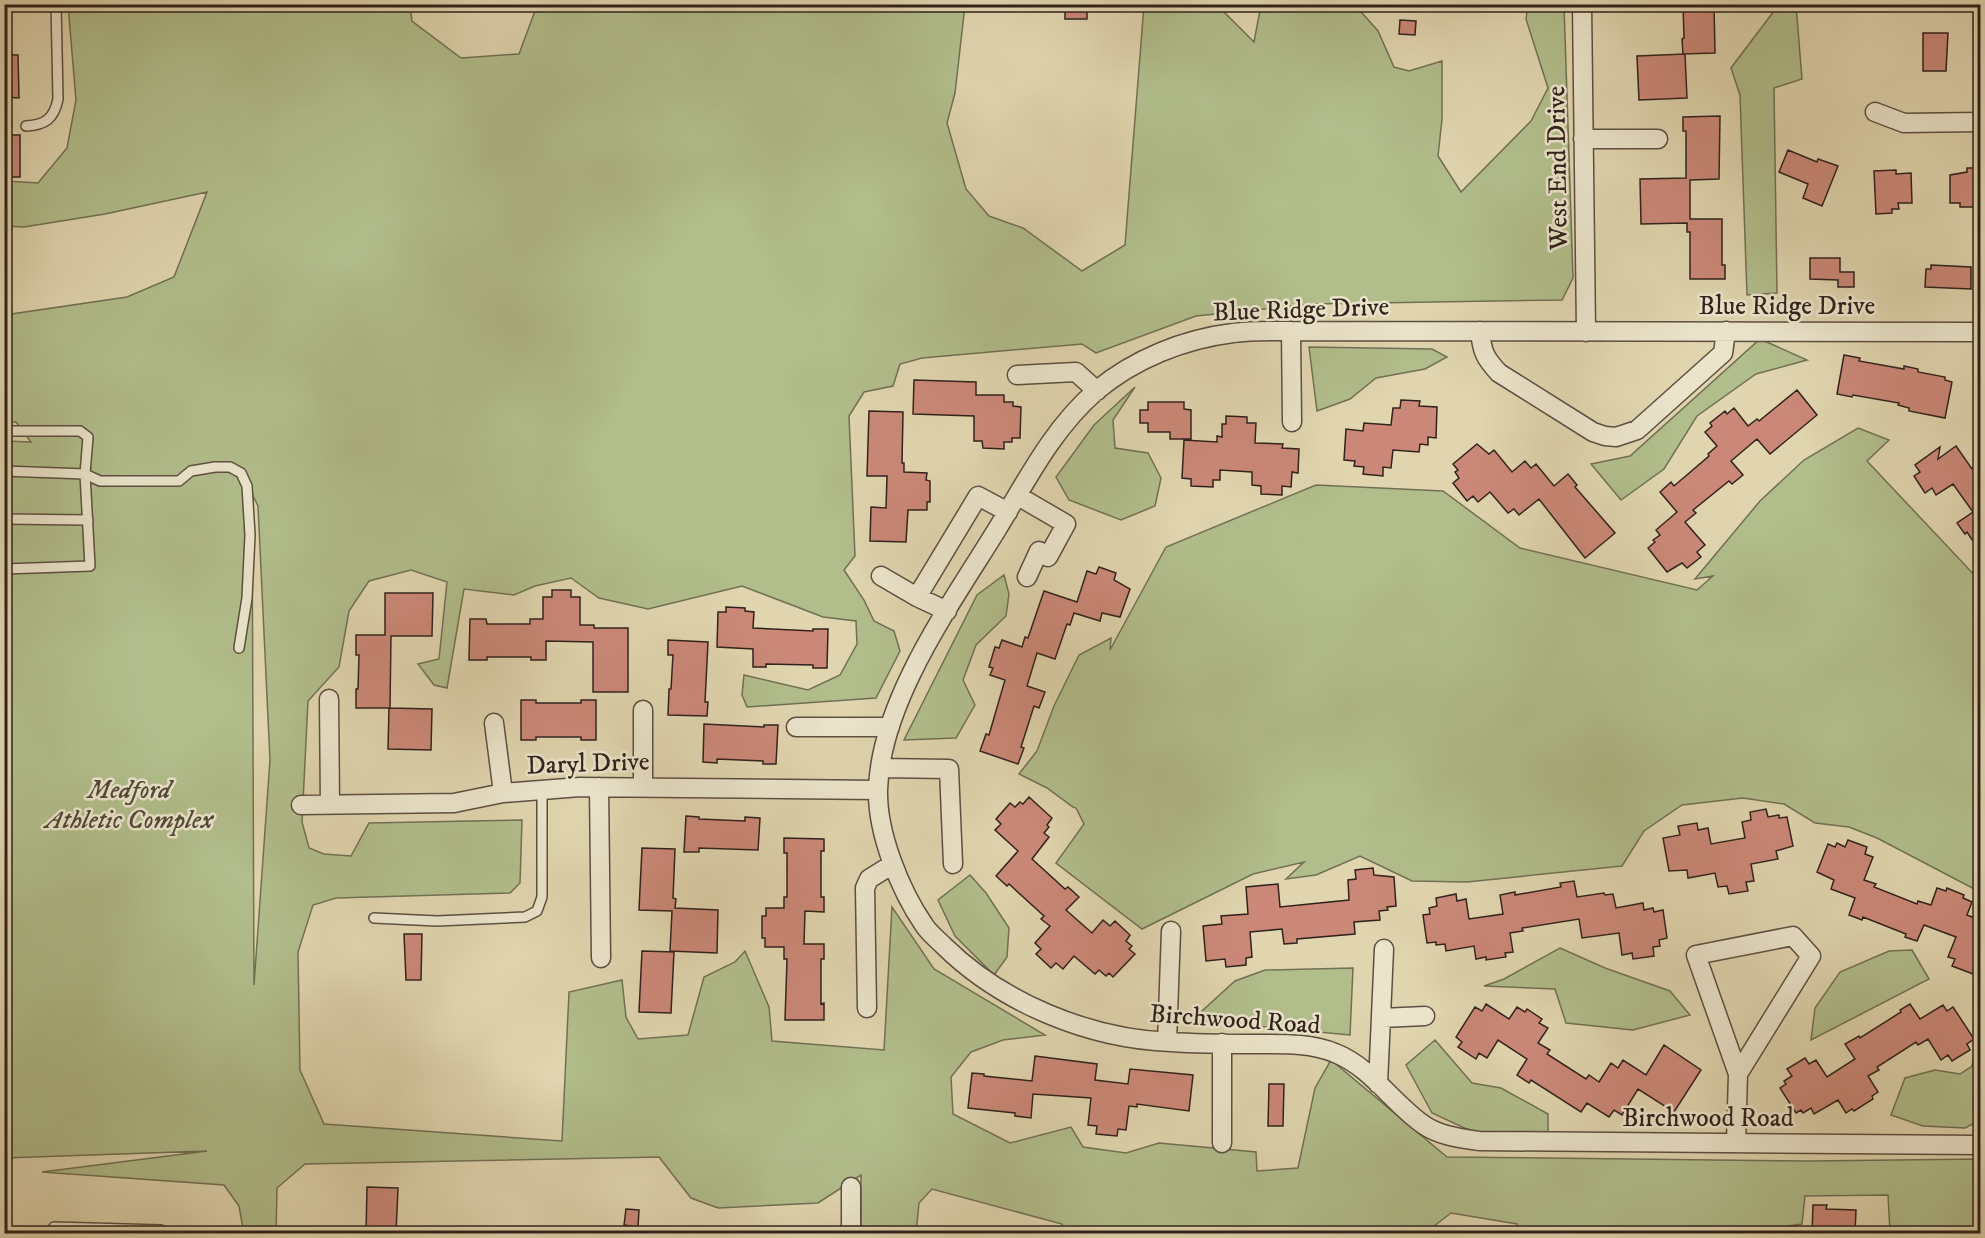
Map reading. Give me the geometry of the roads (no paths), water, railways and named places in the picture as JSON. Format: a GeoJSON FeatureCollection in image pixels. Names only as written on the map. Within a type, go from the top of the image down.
{"type":"FeatureCollection","features":[{"type":"Feature","properties":{"kind":"street","name":"West End Drive"},"geometry":{"type":"LineString","coordinates":[[1582,4],[1586,332]]}},
{"type":"Feature","properties":{"kind":"street"},"geometry":{"type":"LineString","coordinates":[[1875,112],[1904,123],[1980,122]]}},
{"type":"Feature","properties":{"kind":"street"},"geometry":{"type":"LineString","coordinates":[[1583,139],[1659,139]]}},
{"type":"Feature","properties":{"kind":"street"},"geometry":{"type":"LineString","coordinates":[[1291,331],[1292,422]]}},
{"type":"Feature","properties":{"kind":"street","name":"Blue Ridge Drive"},"geometry":{"type":"LineString","coordinates":[[878,790],[890,727],[904,692],[947,611],[1036,463],[1066,422],[1097,391],[1135,365],[1183,343],[1234,333],[1291,331],[1980,333]]}},
{"type":"Feature","properties":{"kind":"street"},"geometry":{"type":"LineString","coordinates":[[1480,332],[1482,350],[1499,373],[1593,432],[1616,437],[1637,430],[1723,352],[1726,331]]}},
{"type":"Feature","properties":{"kind":"street"},"geometry":{"type":"LineString","coordinates":[[1017,375],[1076,372],[1097,391]]}},
{"type":"Feature","properties":{"kind":"street"},"geometry":{"type":"LineString","coordinates":[[917,597],[978,496],[1008,512]]}},
{"type":"Feature","properties":{"kind":"street"},"geometry":{"type":"LineString","coordinates":[[1018,496],[1066,524],[1048,557],[1040,551],[1027,577]]}},
{"type":"Feature","properties":{"kind":"street"},"geometry":{"type":"LineString","coordinates":[[881,576],[947,611]]}},
{"type":"Feature","properties":{"kind":"street"},"geometry":{"type":"LineString","coordinates":[[329,699],[330,805]]}},
{"type":"Feature","properties":{"kind":"street"},"geometry":{"type":"LineString","coordinates":[[643,710],[643,787]]}},
{"type":"Feature","properties":{"kind":"street"},"geometry":{"type":"LineString","coordinates":[[494,723],[503,793]]}},
{"type":"Feature","properties":{"kind":"street"},"geometry":{"type":"LineString","coordinates":[[796,728],[890,727]]}},
{"type":"Feature","properties":{"kind":"street"},"geometry":{"type":"LineString","coordinates":[[881,768],[949,769],[953,864]]}},
{"type":"Feature","properties":{"kind":"street"},"geometry":{"type":"LineString","coordinates":[[599,787],[601,958]]}},
{"type":"Feature","properties":{"kind":"street","name":"Daryl Drive"},"geometry":{"type":"LineString","coordinates":[[301,805],[454,803],[503,793],[599,787],[878,790]]}},
{"type":"Feature","properties":{"kind":"street","name":"Birchwood Road"},"geometry":{"type":"LineString","coordinates":[[878,790],[879,812],[893,864],[903,889],[925,927],[956,957],[991,985],[1067,1022],[1117,1036],[1167,1042],[1287,1044],[1324,1049],[1354,1064],[1426,1127],[1452,1137],[1479,1142],[1980,1145]]}},
{"type":"Feature","properties":{"kind":"street"},"geometry":{"type":"LineString","coordinates":[[867,1008],[865,888],[869,879],[893,864]]}},
{"type":"Feature","properties":{"kind":"street"},"geometry":{"type":"LineString","coordinates":[[1167,1042],[1171,931]]}},
{"type":"Feature","properties":{"kind":"street"},"geometry":{"type":"LineString","coordinates":[[1737,1143],[1738,1074],[1696,955],[1792,936],[1811,956],[1738,1074]]}},
{"type":"Feature","properties":{"kind":"street"},"geometry":{"type":"LineString","coordinates":[[1378,1084],[1384,949]]}},
{"type":"Feature","properties":{"kind":"street"},"geometry":{"type":"LineString","coordinates":[[1382,1018],[1425,1016]]}},
{"type":"Feature","properties":{"kind":"street"},"geometry":{"type":"LineString","coordinates":[[1222,1043],[1222,1143]]}},
{"type":"Feature","properties":{"kind":"street"},"geometry":{"type":"LineString","coordinates":[[851,1187],[851,1233]]}},
{"type":"Feature","properties":{"kind":"lane"},"geometry":{"type":"LineString","coordinates":[[26,126],[40,125],[52,116],[57,107],[56,4]]}},
{"type":"Feature","properties":{"kind":"lane"},"geometry":{"type":"LineString","coordinates":[[4,430],[80,431],[88,437],[85,474],[90,566],[4,569]]}},
{"type":"Feature","properties":{"kind":"lane"},"geometry":{"type":"LineString","coordinates":[[4,471],[85,474],[100,481],[178,481],[191,471],[215,467],[230,467],[241,473],[247,486],[250,535],[247,598],[239,648]]}},
{"type":"Feature","properties":{"kind":"lane"},"geometry":{"type":"LineString","coordinates":[[4,519],[88,520]]}},
{"type":"Feature","properties":{"kind":"lane"},"geometry":{"type":"LineString","coordinates":[[374,918],[436,921],[525,917],[537,911],[542,897],[542,790]]}},
{"type":"Feature","properties":{"kind":"lane"},"geometry":{"type":"LineString","coordinates":[[54,1233],[54,1227],[161,1230],[161,1233]]}},
{"type":"Feature","properties":{"kind":"park label","name":"Medford Athletic Complex"},"geometry":{"type":"Point","coordinates":[129,805]}}]}
